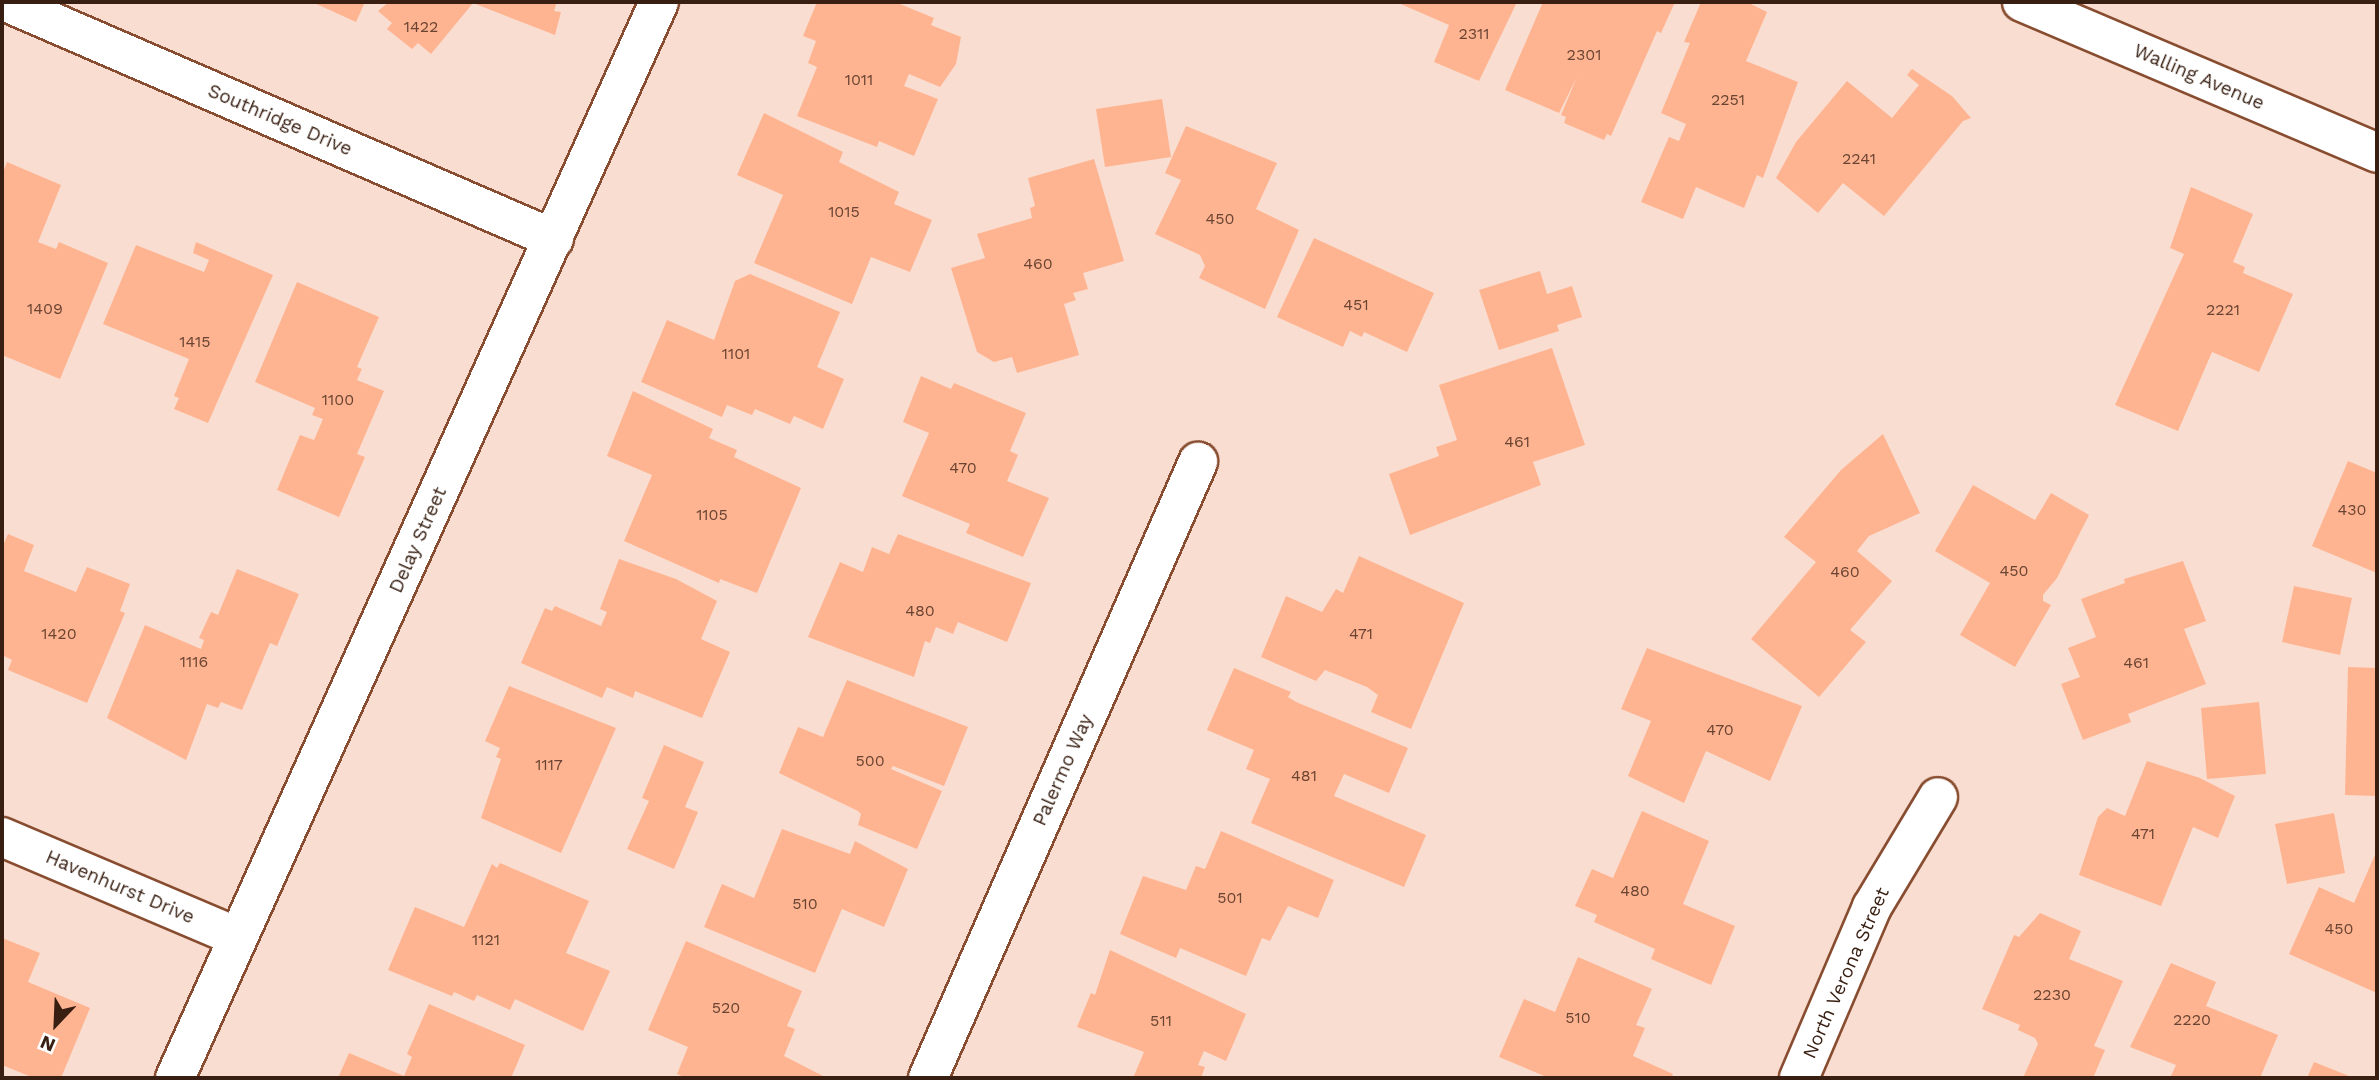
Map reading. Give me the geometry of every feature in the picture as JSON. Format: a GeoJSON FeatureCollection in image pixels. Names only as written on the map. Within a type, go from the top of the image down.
{"type":"FeatureCollection","features":[{"type":"Feature","properties":{"kind":"street","name":"Southridge Drive"},"geometry":{"type":"LineString","coordinates":[[6,2],[554,239]]}},
{"type":"Feature","properties":{"kind":"street","name":"Delay Street"},"geometry":{"type":"LineString","coordinates":[[175,1078],[659,2]]}},
{"type":"Feature","properties":{"kind":"street","name":"Walling Avenue"},"geometry":{"type":"LineString","coordinates":[[2022,2],[2377,153]]}},
{"type":"Feature","properties":{"kind":"street","name":"Palermo Way"},"geometry":{"type":"LineString","coordinates":[[928,1078],[1198,462]]}},
{"type":"Feature","properties":{"kind":"street","name":"North Verona Street"},"geometry":{"type":"LineString","coordinates":[[1799,1078],[1872,907],[1938,797]]}},
{"type":"Feature","properties":{"kind":"street","name":"Havenhurst Drive"},"geometry":{"type":"LineString","coordinates":[[2,837],[238,937]]}},
{"type":"Feature","properties":{"kind":"building"},"geometry":{"type":"Polygon","coordinates":[[[312,2],[365,2],[356,22],[312,2]]]}},
{"type":"Feature","properties":{"kind":"building"},"geometry":{"type":"Polygon","coordinates":[[[389,2],[557,2],[554,11],[561,12],[555,35],[473,3],[431,54],[418,43],[412,49],[387,29],[392,23],[378,11],[389,2]]]}},
{"type":"Feature","properties":{"kind":"building"},"geometry":{"type":"Polygon","coordinates":[[[817,2],[895,2],[934,18],[931,25],[961,37],[956,64],[940,87],[909,74],[904,86],[938,99],[914,156],[879,141],[877,147],[797,116],[817,67],[808,63],[816,41],[803,36],[817,2]]]}},
{"type":"Feature","properties":{"kind":"building"},"geometry":{"type":"Polygon","coordinates":[[[1396,2],[1517,2],[1479,81],[1434,62],[1449,25],[1396,2]]]}},
{"type":"Feature","properties":{"kind":"building"},"geometry":{"type":"Polygon","coordinates":[[[1543,2],[1675,2],[1661,33],[1657,31],[1611,136],[1607,134],[1604,140],[1564,123],[1566,117],[1561,115],[1577,77],[1559,113],[1505,90],[1543,2]]]}},
{"type":"Feature","properties":{"kind":"building"},"geometry":{"type":"Polygon","coordinates":[[[1701,2],[1747,2],[1767,12],[1746,61],[1798,82],[1763,178],[1757,175],[1744,208],[1696,187],[1683,219],[1641,202],[1669,137],[1679,141],[1686,124],[1661,113],[1690,43],[1684,42],[1701,2]]]}},
{"type":"Feature","properties":{"kind":"building"},"geometry":{"type":"Polygon","coordinates":[[[1912,69],[1952,96],[1971,118],[1963,121],[1884,216],[1843,183],[1818,213],[1776,178],[1796,142],[1847,81],[1892,118],[1919,85],[1907,75],[1912,69]]]}},
{"type":"Feature","properties":{"kind":"building"},"geometry":{"type":"Polygon","coordinates":[[[1162,99],[1171,157],[1105,167],[1096,109],[1162,99]]]}},
{"type":"Feature","properties":{"kind":"building"},"geometry":{"type":"Polygon","coordinates":[[[764,113],[843,152],[839,162],[899,192],[894,204],[932,220],[910,272],[871,257],[852,304],[754,263],[783,195],[737,175],[764,113]]]}},
{"type":"Feature","properties":{"kind":"building"},"geometry":{"type":"Polygon","coordinates":[[[1186,126],[1277,163],[1256,209],[1299,230],[1265,309],[1199,278],[1205,266],[1200,255],[1155,234],[1181,180],[1165,173],[1186,126]]]}},
{"type":"Feature","properties":{"kind":"building"},"geometry":{"type":"Polygon","coordinates":[[[1094,159],[1124,261],[1083,273],[1088,289],[1073,293],[1076,300],[1064,304],[1079,355],[1017,373],[1012,357],[994,362],[977,352],[951,268],[985,258],[977,234],[1032,218],[1030,208],[1035,206],[1028,178],[1094,159]]]}},
{"type":"Feature","properties":{"kind":"building"},"geometry":{"type":"Polygon","coordinates":[[[7,162],[61,185],[38,242],[56,249],[59,242],[108,263],[60,379],[2,355],[2,175],[7,162]]]}},
{"type":"Feature","properties":{"kind":"building"},"geometry":{"type":"Polygon","coordinates":[[[2191,187],[2253,214],[2233,262],[2245,267],[2243,273],[2293,294],[2259,372],[2212,352],[2178,431],[2115,405],[2184,254],[2170,248],[2191,187]]]}},
{"type":"Feature","properties":{"kind":"building"},"geometry":{"type":"Polygon","coordinates":[[[1314,238],[1434,293],[1407,352],[1364,332],[1362,337],[1350,331],[1343,347],[1277,317],[1314,238]]]}},
{"type":"Feature","properties":{"kind":"building"},"geometry":{"type":"Polygon","coordinates":[[[196,242],[273,275],[208,423],[174,409],[179,398],[174,396],[189,359],[103,324],[136,245],[204,272],[209,260],[193,253],[196,242]]]}},
{"type":"Feature","properties":{"kind":"building"},"geometry":{"type":"Polygon","coordinates":[[[1540,271],[1547,294],[1572,286],[1582,317],[1557,325],[1559,331],[1499,350],[1479,290],[1540,271]]]}},
{"type":"Feature","properties":{"kind":"building"},"geometry":{"type":"Polygon","coordinates":[[[750,274],[840,312],[817,367],[844,379],[823,429],[794,416],[790,424],[755,409],[752,415],[727,405],[722,417],[641,382],[667,320],[714,340],[735,281],[750,274]]]}},
{"type":"Feature","properties":{"kind":"building"},"geometry":{"type":"Polygon","coordinates":[[[297,282],[379,317],[357,367],[362,369],[357,380],[384,391],[357,454],[365,457],[339,517],[277,490],[300,435],[314,440],[323,419],[312,415],[315,408],[255,382],[297,282]]]}},
{"type":"Feature","properties":{"kind":"building"},"geometry":{"type":"Polygon","coordinates":[[[1552,348],[1585,445],[1533,462],[1541,485],[1410,535],[1389,474],[1439,456],[1436,447],[1457,440],[1439,385],[1552,348]]]}},
{"type":"Feature","properties":{"kind":"building"},"geometry":{"type":"Polygon","coordinates":[[[921,376],[951,389],[954,383],[1026,413],[1010,451],[1018,455],[1007,481],[1049,498],[1023,557],[966,533],[970,524],[902,496],[929,433],[903,422],[921,376]]]}},
{"type":"Feature","properties":{"kind":"building"},"geometry":{"type":"Polygon","coordinates":[[[633,391],[713,429],[709,438],[737,450],[734,457],[801,488],[757,593],[720,579],[719,583],[624,541],[652,475],[607,456],[633,391]]]}},
{"type":"Feature","properties":{"kind":"building"},"geometry":{"type":"Polygon","coordinates":[[[1883,434],[1920,513],[1869,536],[1857,551],[1892,581],[1850,630],[1866,642],[1819,697],[1751,639],[1816,562],[1784,537],[1841,470],[1883,434]]]}},
{"type":"Feature","properties":{"kind":"building"},"geometry":{"type":"Polygon","coordinates":[[[2348,461],[2377,473],[2377,573],[2312,546],[2348,461]]]}},
{"type":"Feature","properties":{"kind":"building"},"geometry":{"type":"Polygon","coordinates":[[[1973,485],[2035,520],[2051,493],[2089,515],[2057,578],[2043,595],[2043,601],[2051,605],[2015,667],[1960,635],[1990,583],[1935,551],[1973,485]]]}},
{"type":"Feature","properties":{"kind":"building"},"geometry":{"type":"Polygon","coordinates":[[[8,534],[34,545],[24,571],[76,592],[87,567],[130,584],[120,611],[125,613],[87,703],[8,670],[12,660],[2,655],[2,548],[8,534]]]}},
{"type":"Feature","properties":{"kind":"building"},"geometry":{"type":"Polygon","coordinates":[[[898,534],[1031,583],[1007,642],[958,622],[953,634],[936,627],[930,643],[925,641],[914,677],[808,637],[840,562],[863,572],[872,547],[889,554],[898,534]]]}},
{"type":"Feature","properties":{"kind":"building"},"geometry":{"type":"Polygon","coordinates":[[[1359,556],[1464,603],[1411,729],[1371,712],[1378,695],[1367,687],[1325,670],[1316,681],[1261,657],[1286,596],[1322,612],[1336,589],[1343,593],[1359,556]]]}},
{"type":"Feature","properties":{"kind":"building"},"geometry":{"type":"Polygon","coordinates":[[[619,559],[676,579],[717,601],[701,639],[730,652],[702,718],[635,691],[633,698],[607,687],[602,698],[521,663],[545,608],[552,611],[555,606],[601,626],[607,612],[600,609],[619,559]]]}},
{"type":"Feature","properties":{"kind":"building"},"geometry":{"type":"Polygon","coordinates":[[[2183,561],[2206,621],[2184,629],[2206,684],[2128,714],[2131,722],[2083,740],[2061,684],[2080,677],[2068,648],[2096,637],[2081,599],[2125,583],[2124,579],[2183,561]]]}},
{"type":"Feature","properties":{"kind":"building"},"geometry":{"type":"Polygon","coordinates":[[[237,569],[299,594],[277,646],[270,643],[242,710],[221,702],[218,708],[207,704],[186,760],[107,718],[145,625],[201,649],[204,640],[199,638],[211,612],[218,615],[237,569]]]}},
{"type":"Feature","properties":{"kind":"building"},"geometry":{"type":"Polygon","coordinates":[[[2294,586],[2352,598],[2340,655],[2282,642],[2294,586]]]}},
{"type":"Feature","properties":{"kind":"building"},"geometry":{"type":"Polygon","coordinates":[[[1647,648],[1802,706],[1770,781],[1706,751],[1684,803],[1628,776],[1651,721],[1621,709],[1647,648]]]}},
{"type":"Feature","properties":{"kind":"building"},"geometry":{"type":"Polygon","coordinates":[[[2348,667],[2377,668],[2377,796],[2345,795],[2348,667]]]}},
{"type":"Feature","properties":{"kind":"building"},"geometry":{"type":"Polygon","coordinates":[[[1234,668],[1291,692],[1288,697],[1296,702],[1408,748],[1389,793],[1344,774],[1334,796],[1426,835],[1404,887],[1251,823],[1270,779],[1246,769],[1254,750],[1207,730],[1234,668]]]}},
{"type":"Feature","properties":{"kind":"building"},"geometry":{"type":"Polygon","coordinates":[[[847,680],[968,727],[944,786],[893,766],[891,769],[942,791],[917,849],[858,825],[861,814],[858,811],[779,773],[798,727],[823,737],[847,680]]]}},
{"type":"Feature","properties":{"kind":"building"},"geometry":{"type":"Polygon","coordinates":[[[509,686],[616,728],[561,853],[481,818],[501,759],[496,757],[500,748],[485,741],[509,686]]]}},
{"type":"Feature","properties":{"kind":"building"},"geometry":{"type":"Polygon","coordinates":[[[2259,702],[2266,774],[2207,779],[2201,708],[2259,702]]]}},
{"type":"Feature","properties":{"kind":"building"},"geometry":{"type":"Polygon","coordinates":[[[664,745],[704,762],[685,807],[698,812],[674,869],[627,849],[649,801],[642,798],[664,745]]]}},
{"type":"Feature","properties":{"kind":"building"},"geometry":{"type":"Polygon","coordinates":[[[2147,761],[2200,778],[2235,796],[2218,838],[2193,827],[2161,906],[2079,875],[2098,817],[2107,808],[2125,816],[2147,761]]]}},
{"type":"Feature","properties":{"kind":"building"},"geometry":{"type":"Polygon","coordinates":[[[1642,811],[1709,841],[1683,904],[1735,926],[1711,985],[1651,959],[1655,949],[1594,922],[1597,915],[1575,906],[1592,869],[1613,878],[1642,811]]]}},
{"type":"Feature","properties":{"kind":"building"},"geometry":{"type":"Polygon","coordinates":[[[2334,813],[2345,873],[2287,884],[2275,824],[2334,813]]]}},
{"type":"Feature","properties":{"kind":"building"},"geometry":{"type":"Polygon","coordinates":[[[782,829],[850,854],[855,841],[908,869],[884,927],[842,909],[815,973],[704,927],[722,884],[754,898],[782,829]]]}},
{"type":"Feature","properties":{"kind":"building"},"geometry":{"type":"Polygon","coordinates":[[[1221,831],[1334,880],[1318,918],[1288,906],[1270,941],[1262,938],[1246,976],[1180,948],[1176,958],[1120,934],[1143,876],[1186,890],[1196,866],[1205,869],[1221,831]]]}},
{"type":"Feature","properties":{"kind":"building"},"geometry":{"type":"Polygon","coordinates":[[[2377,850],[2377,993],[2289,954],[2319,887],[2354,903],[2377,850]]]}},
{"type":"Feature","properties":{"kind":"building"},"geometry":{"type":"Polygon","coordinates":[[[500,863],[589,901],[566,953],[610,971],[583,1031],[515,999],[510,1010],[477,995],[474,1001],[454,992],[452,996],[388,970],[415,907],[464,927],[492,864],[497,868],[500,863]]]}},
{"type":"Feature","properties":{"kind":"building"},"geometry":{"type":"Polygon","coordinates":[[[2040,913],[2081,931],[2069,959],[2123,981],[2094,1046],[2105,1050],[2093,1078],[2023,1078],[2038,1044],[2035,1038],[2018,1030],[2020,1025],[1982,1009],[2014,935],[2019,937],[2040,913]]]}},
{"type":"Feature","properties":{"kind":"building"},"geometry":{"type":"Polygon","coordinates":[[[2,938],[40,953],[28,982],[90,1008],[61,1078],[34,1078],[2,1065],[2,938]]]}},
{"type":"Feature","properties":{"kind":"building"},"geometry":{"type":"Polygon","coordinates":[[[686,941],[802,991],[787,1026],[795,1029],[784,1056],[827,1078],[686,1078],[677,1074],[688,1047],[648,1030],[686,941]]]}},
{"type":"Feature","properties":{"kind":"building"},"geometry":{"type":"Polygon","coordinates":[[[1110,950],[1246,1014],[1226,1061],[1204,1051],[1198,1065],[1205,1067],[1201,1078],[1133,1078],[1144,1052],[1077,1027],[1091,993],[1095,995],[1110,950]]]}},
{"type":"Feature","properties":{"kind":"building"},"geometry":{"type":"Polygon","coordinates":[[[1578,957],[1652,989],[1636,1025],[1645,1028],[1633,1056],[1673,1074],[1671,1078],[1549,1078],[1499,1057],[1524,999],[1555,1012],[1578,957]]]}},
{"type":"Feature","properties":{"kind":"building"},"geometry":{"type":"Polygon","coordinates":[[[2171,963],[2216,982],[2206,1006],[2278,1035],[2260,1078],[2170,1078],[2176,1065],[2130,1047],[2171,963]]]}},
{"type":"Feature","properties":{"kind":"building"},"geometry":{"type":"Polygon","coordinates":[[[429,1004],[525,1045],[511,1078],[338,1078],[349,1053],[404,1076],[412,1057],[407,1054],[429,1004]]]}},
{"type":"Feature","properties":{"kind":"building"},"geometry":{"type":"Polygon","coordinates":[[[2314,1062],[2354,1078],[2307,1078],[2314,1062]]]}}]}
